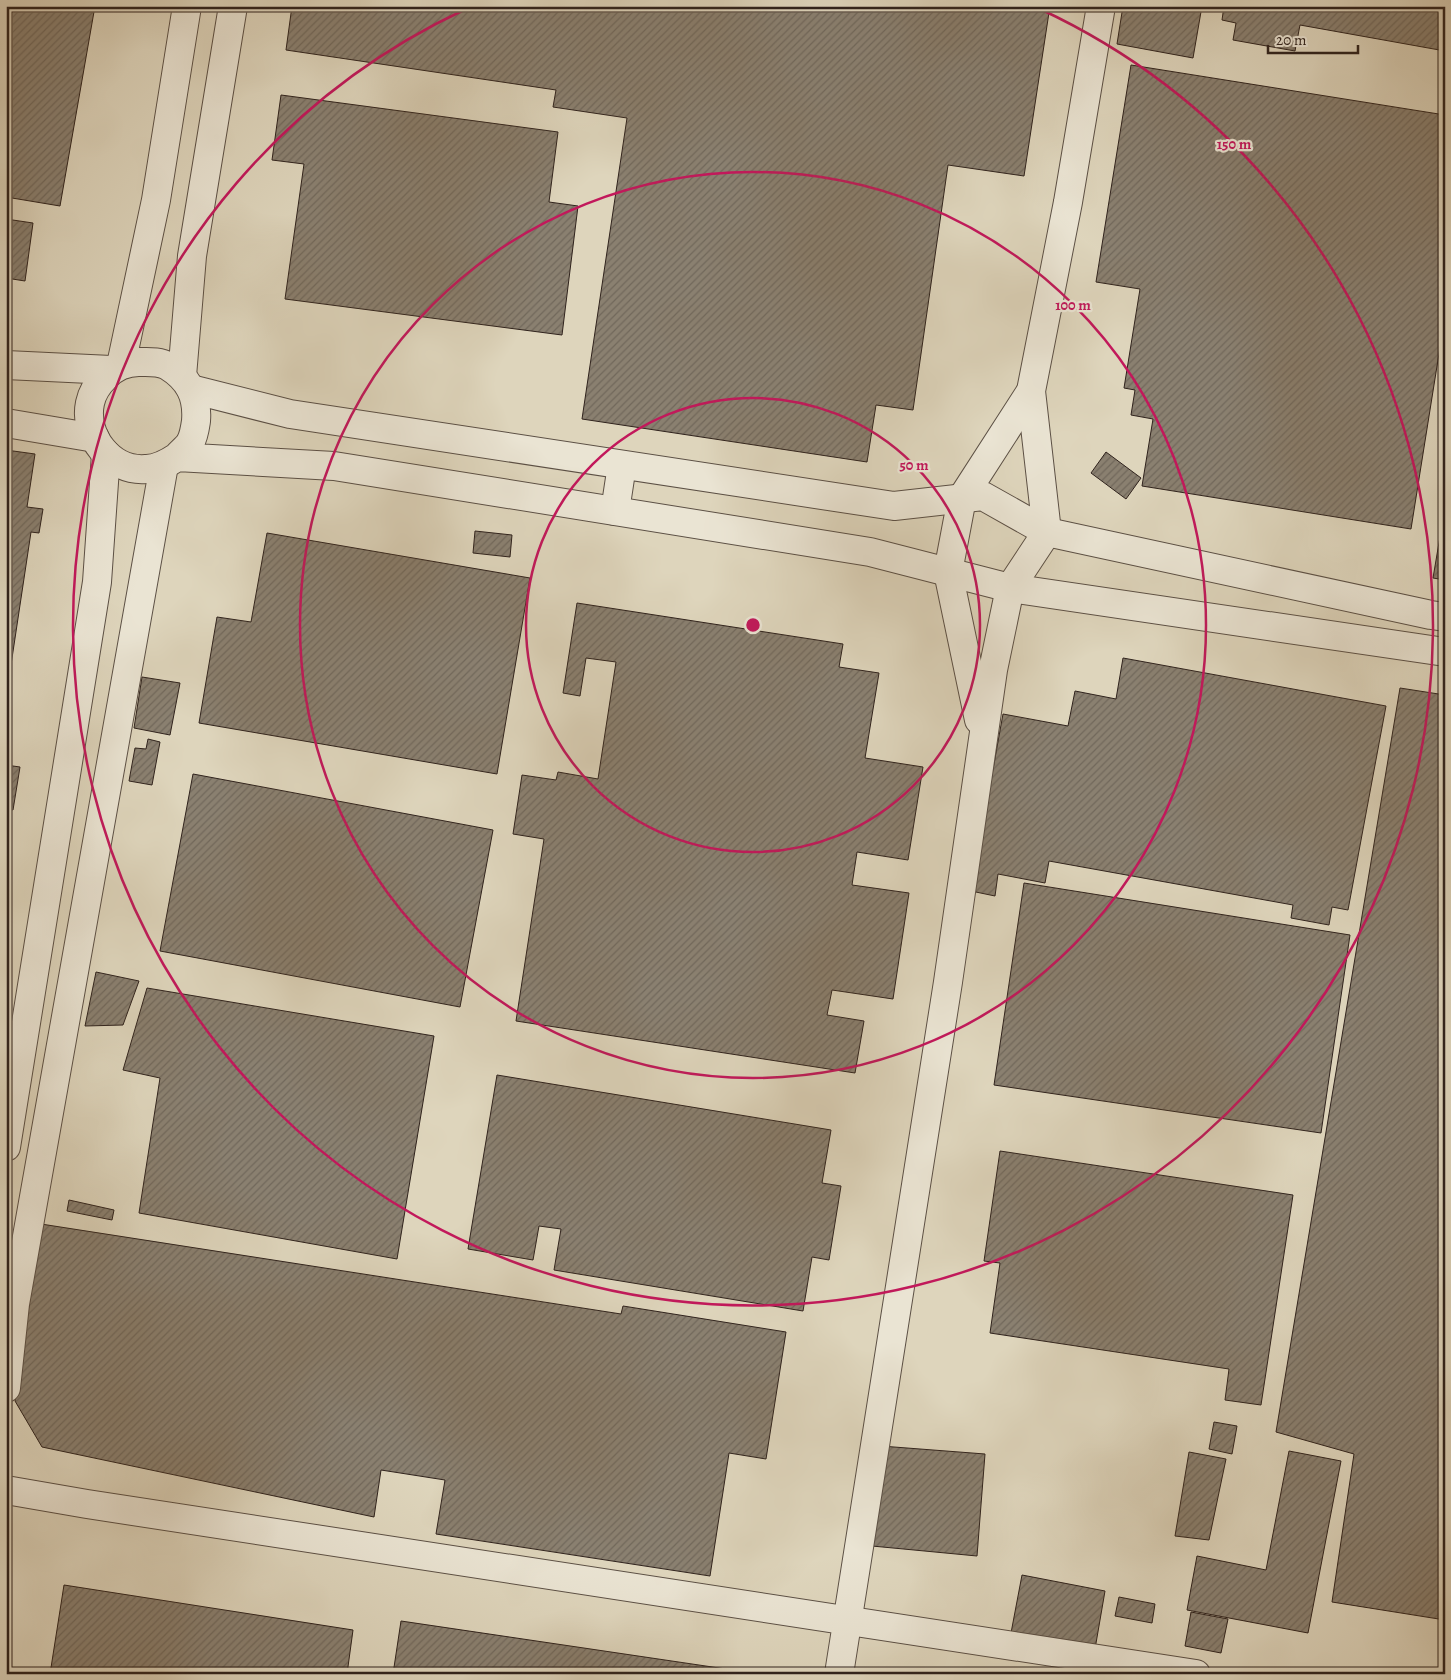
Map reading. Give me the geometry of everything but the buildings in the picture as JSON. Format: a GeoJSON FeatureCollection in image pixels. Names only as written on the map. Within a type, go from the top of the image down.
{"type":"FeatureCollection","features":[{"type":"Feature","properties":{"kind":"street"},"geometry":{"type":"LineString","coordinates":[[116,368],[156,200],[187,6]]}},
{"type":"Feature","properties":{"kind":"street"},"geometry":{"type":"LineString","coordinates":[[840,1674],[948,982],[993,670],[1010,588],[1047,532],[1031,391],[1068,202],[1101,6]]}},
{"type":"Feature","properties":{"kind":"street"},"geometry":{"type":"LineString","coordinates":[[186,382],[192,256],[231,7]]}},
{"type":"Feature","properties":{"kind":"street"},"geometry":{"type":"LineString","coordinates":[[6,1388],[15,1304],[170,461],[190,443],[195,431],[197,407],[186,382],[167,365],[156,362],[128,362],[116,368],[97,385],[90,403],[89,423],[101,446],[114,461],[127,467],[145,470],[170,461],[334,466],[870,552],[1010,588],[1445,652]]}},
{"type":"Feature","properties":{"kind":"street"},"geometry":{"type":"LineString","coordinates":[[6,365],[116,368]]}},
{"type":"Feature","properties":{"kind":"street"},"geometry":{"type":"LineString","coordinates":[[186,382],[290,414],[894,506],[983,496],[1047,532],[1445,617]]}},
{"type":"Feature","properties":{"kind":"street"},"geometry":{"type":"LineString","coordinates":[[982,740],[948,572],[962,498],[1031,391]]}},
{"type":"Feature","properties":{"kind":"street"},"geometry":{"type":"LineString","coordinates":[[6,423],[101,446]]}},
{"type":"Feature","properties":{"kind":"street"},"geometry":{"type":"LineString","coordinates":[[6,1147],[97,582],[101,446]]}},
{"type":"Feature","properties":{"kind":"street"},"geometry":{"type":"LineString","coordinates":[[615,511],[622,465]]}},
{"type":"Feature","properties":{"kind":"street"},"geometry":{"type":"LineString","coordinates":[[18,1076],[56,1081]]}},
{"type":"Feature","properties":{"kind":"street"},"geometry":{"type":"LineString","coordinates":[[6,1490],[1196,1674]]}}]}
